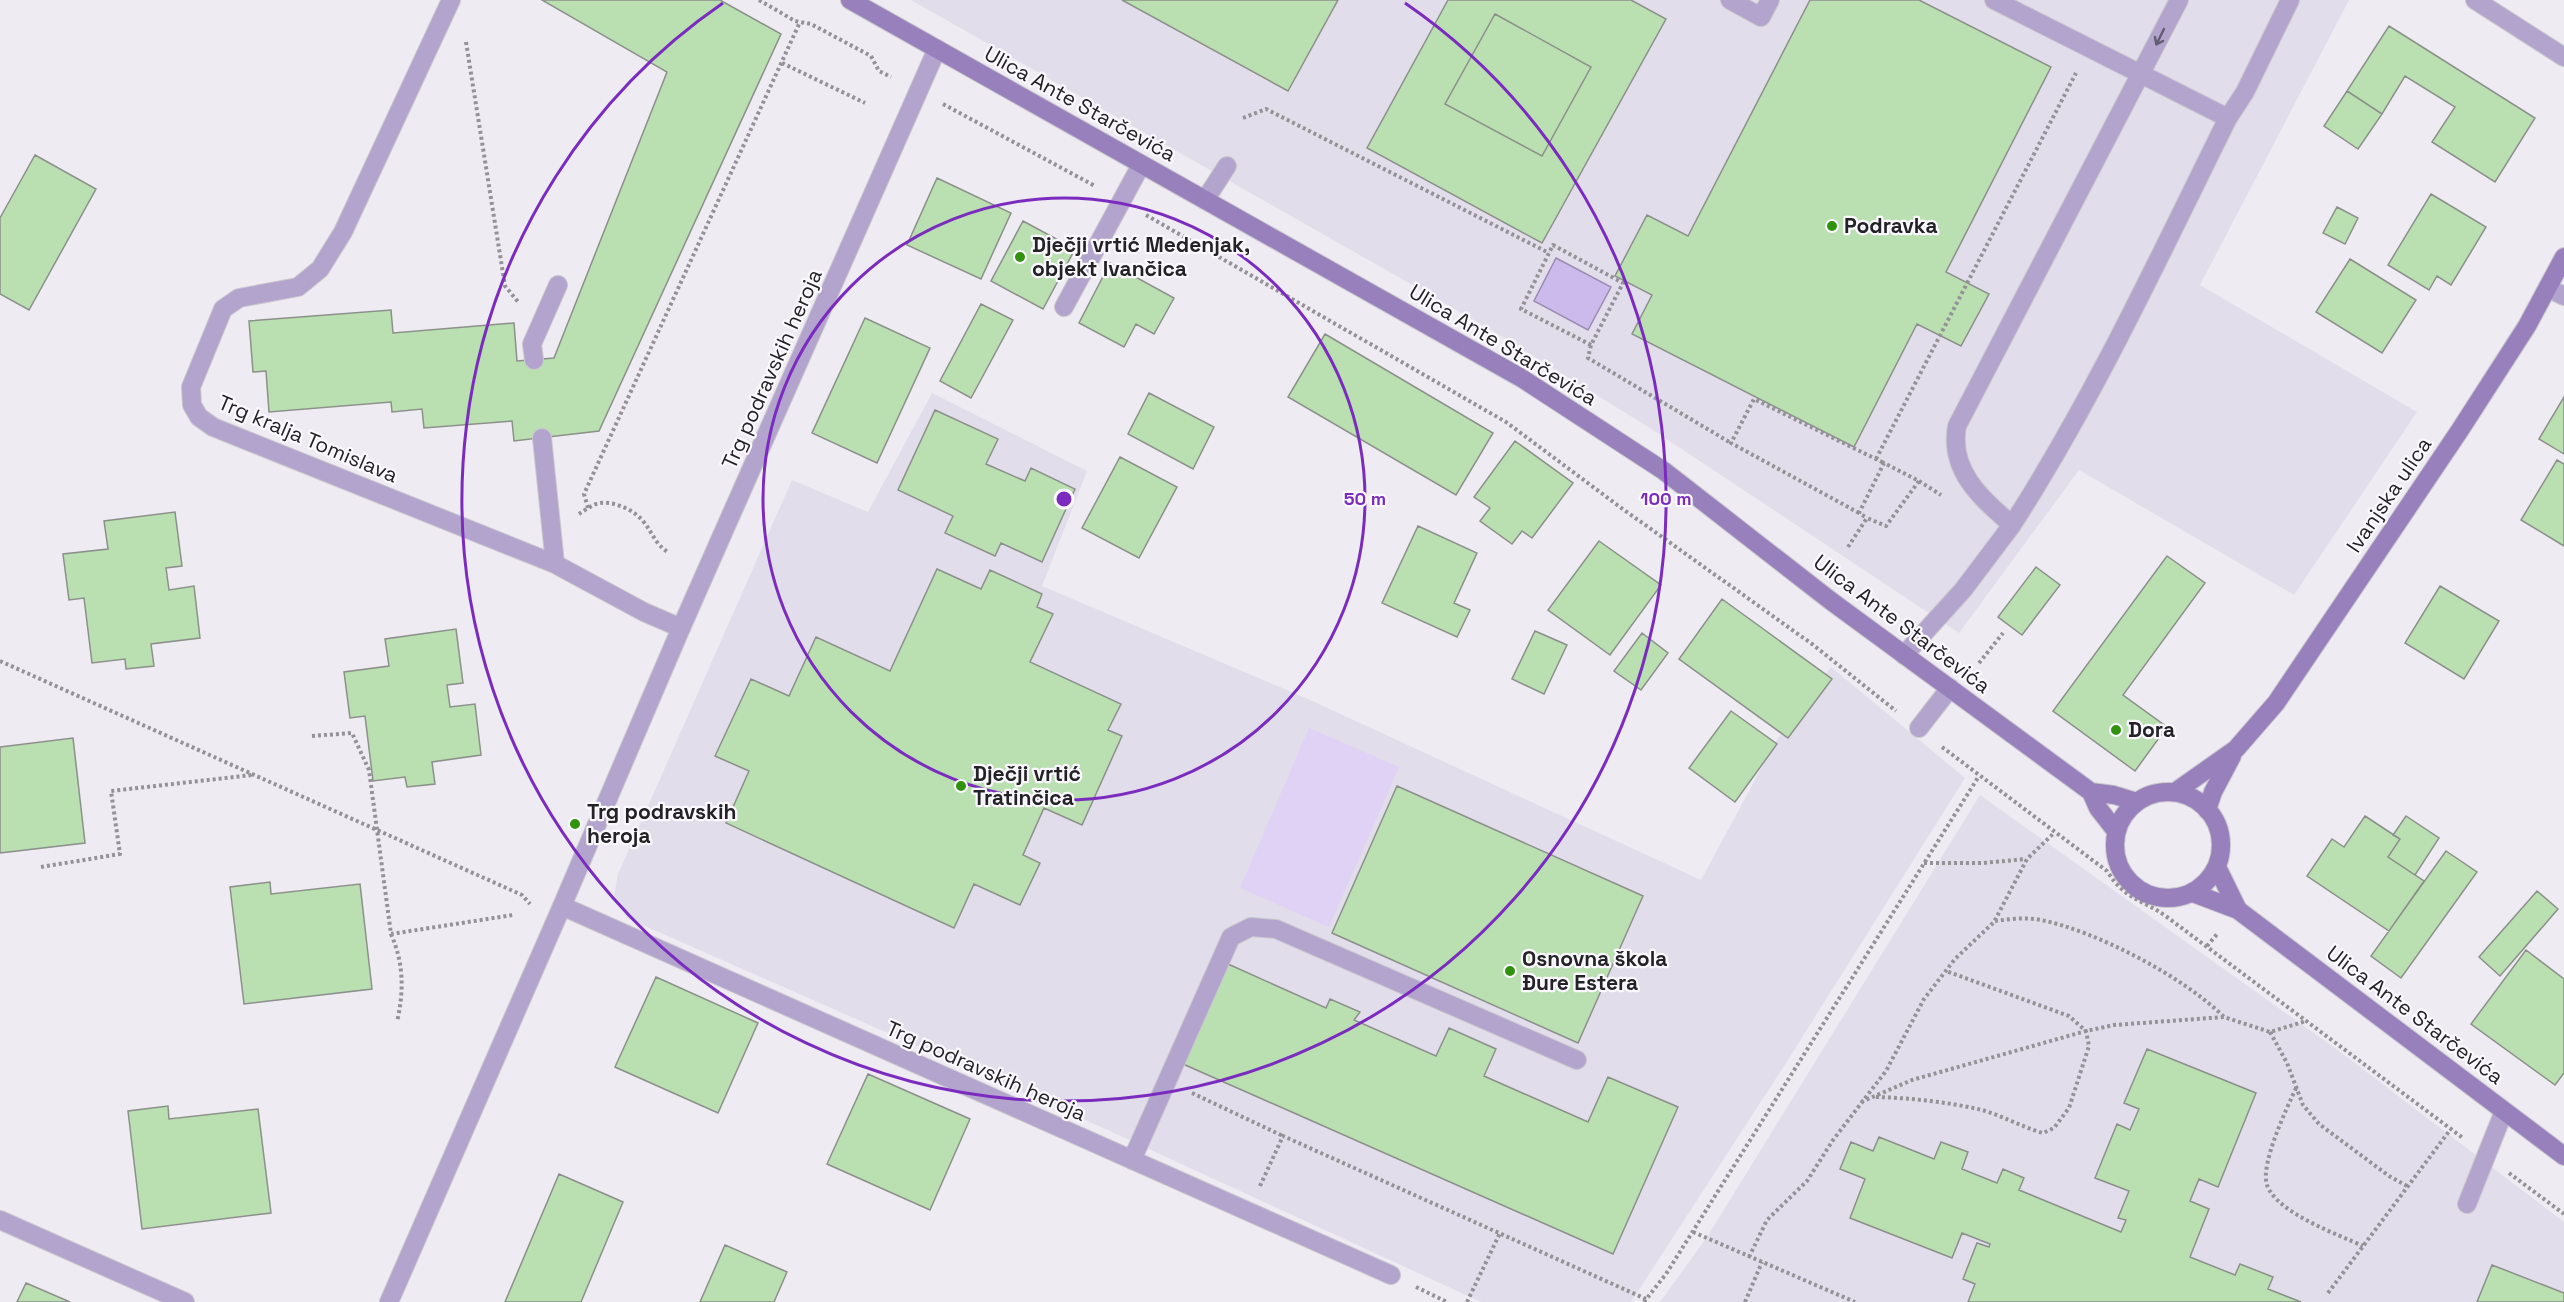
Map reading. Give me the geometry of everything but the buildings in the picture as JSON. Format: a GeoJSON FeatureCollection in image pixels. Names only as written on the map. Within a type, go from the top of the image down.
{"type":"FeatureCollection","features":[{"type":"Feature","properties":{"kind":"main road","name":"Ulica Ante Starčevića"},"geometry":{"type":"LineString","coordinates":[[850,0],[1523,379],[1664,471],[1905,655],[2091,792]]}},
{"type":"Feature","properties":{"kind":"main road","name":"Ivanjska ulica"},"geometry":{"type":"LineString","coordinates":[[2236,749],[2276,703],[2460,430],[2527,326],[2564,257]]}},
{"type":"Feature","properties":{"kind":"main road"},"geometry":{"type":"LineString","coordinates":[[2175,792],[2236,749]]}},
{"type":"Feature","properties":{"kind":"main road"},"geometry":{"type":"LineString","coordinates":[[2207,810],[2213,792],[2236,749]]}},
{"type":"Feature","properties":{"kind":"main road"},"geometry":{"type":"LineString","coordinates":[[2091,792],[2114,795],[2137,802]]}},
{"type":"Feature","properties":{"kind":"main road"},"geometry":{"type":"LineString","coordinates":[[2091,792],[2098,808],[2116,831]]}},
{"type":"Feature","properties":{"kind":"main road"},"geometry":{"type":"LineString","coordinates":[[2160,792],[2175,792],[2190,796],[2214,817],[2220,831],[2221,849],[2217,867],[2207,881],[2193,893],[2176,899],[2158,898],[2141,892],[2127,881],[2118,866],[2114,849],[2116,831],[2122,817],[2137,802],[2160,792]]}},
{"type":"Feature","properties":{"kind":"main road"},"geometry":{"type":"LineString","coordinates":[[2217,867],[2238,910]]}},
{"type":"Feature","properties":{"kind":"main road"},"geometry":{"type":"LineString","coordinates":[[2193,893],[2238,910]]}},
{"type":"Feature","properties":{"kind":"main road","name":"Ulica Ante Starčevića"},"geometry":{"type":"LineString","coordinates":[[2238,910],[2564,1156]]}},
{"type":"Feature","properties":{"kind":"street","name":"Trg kralja Tomislava"},"geometry":{"type":"LineString","coordinates":[[452,0],[343,232],[320,269],[298,287],[239,298],[223,309],[191,387],[192,405],[199,417],[213,427],[555,564],[644,612],[681,628]]}},
{"type":"Feature","properties":{"kind":"street"},"geometry":{"type":"LineString","coordinates":[[1730,0],[1761,17],[1770,0]]}},
{"type":"Feature","properties":{"kind":"street"},"geometry":{"type":"LineString","coordinates":[[1994,0],[2228,118]]}},
{"type":"Feature","properties":{"kind":"street"},"geometry":{"type":"LineString","coordinates":[[2012,525],[1981,498],[1961,467],[1956,455],[1954,440],[1957,426],[2179,0]]}},
{"type":"Feature","properties":{"kind":"street"},"geometry":{"type":"LineString","coordinates":[[1905,655],[1963,591],[2012,525],[2041,480],[2126,323],[2228,118],[2245,92],[2290,0]]}},
{"type":"Feature","properties":{"kind":"street"},"geometry":{"type":"LineString","coordinates":[[2475,0],[2564,57]]}},
{"type":"Feature","properties":{"kind":"street","name":"Trg podravskih heroja"},"geometry":{"type":"LineString","coordinates":[[389,1302],[681,628],[938,49]]}},
{"type":"Feature","properties":{"kind":"street"},"geometry":{"type":"LineString","coordinates":[[1064,307],[1142,165]]}},
{"type":"Feature","properties":{"kind":"street"},"geometry":{"type":"LineString","coordinates":[[1205,200],[1227,166]]}},
{"type":"Feature","properties":{"kind":"street"},"geometry":{"type":"LineString","coordinates":[[534,360],[532,344],[558,285]]}},
{"type":"Feature","properties":{"kind":"street"},"geometry":{"type":"LineString","coordinates":[[2548,288],[2564,296]]}},
{"type":"Feature","properties":{"kind":"street"},"geometry":{"type":"LineString","coordinates":[[542,438],[555,564]]}},
{"type":"Feature","properties":{"kind":"street"},"geometry":{"type":"LineString","coordinates":[[1919,728],[1950,688]]}},
{"type":"Feature","properties":{"kind":"street","name":"Trg podravskih heroja"},"geometry":{"type":"LineString","coordinates":[[562,906],[1391,1275]]}},
{"type":"Feature","properties":{"kind":"street"},"geometry":{"type":"LineString","coordinates":[[1132,1160],[1231,937],[1251,927],[1276,929],[1577,1060]]}},
{"type":"Feature","properties":{"kind":"street"},"geometry":{"type":"LineString","coordinates":[[2467,1204],[2504,1111]]}},
{"type":"Feature","properties":{"kind":"street"},"geometry":{"type":"LineString","coordinates":[[0,1220],[185,1302]]}},
{"type":"Feature","properties":{"kind":"path"},"geometry":{"type":"LineString","coordinates":[[759,0],[872,56],[879,72],[890,77]]}},
{"type":"Feature","properties":{"kind":"path"},"geometry":{"type":"LineString","coordinates":[[669,553],[650,535],[642,520],[628,510],[612,504],[600,503],[588,508],[584,494],[800,22]]}},
{"type":"Feature","properties":{"kind":"path"},"geometry":{"type":"LineString","coordinates":[[465,34],[505,285],[539,328]]}},
{"type":"Feature","properties":{"kind":"path"},"geometry":{"type":"LineString","coordinates":[[782,63],[865,103]]}},
{"type":"Feature","properties":{"kind":"path"},"geometry":{"type":"LineString","coordinates":[[1876,459],[2079,67]]}},
{"type":"Feature","properties":{"kind":"path"},"geometry":{"type":"LineString","coordinates":[[951,107],[1122,201],[1506,422],[1629,514],[1812,644],[1903,716]]}},
{"type":"Feature","properties":{"kind":"path"},"geometry":{"type":"LineString","coordinates":[[1243,118],[1266,109],[1549,253]]}},
{"type":"Feature","properties":{"kind":"path"},"geometry":{"type":"LineString","coordinates":[[1591,345],[1521,309],[1553,245],[1623,283],[1591,345],[1588,358],[1731,443],[1867,518],[1886,526],[1919,481],[1754,399],[1731,443]]}},
{"type":"Feature","properties":{"kind":"path"},"geometry":{"type":"LineString","coordinates":[[1859,513],[1884,463]]}},
{"type":"Feature","properties":{"kind":"path"},"geometry":{"type":"LineString","coordinates":[[1848,547],[1867,518]]}},
{"type":"Feature","properties":{"kind":"path"},"geometry":{"type":"LineString","coordinates":[[1979,663],[2003,633]]}},
{"type":"Feature","properties":{"kind":"path"},"geometry":{"type":"LineString","coordinates":[[0,661],[522,895],[538,912]]}},
{"type":"Feature","properties":{"kind":"path"},"geometry":{"type":"LineString","coordinates":[[312,736],[351,733],[369,770],[391,934],[398,951],[403,996],[397,1022]]}},
{"type":"Feature","properties":{"kind":"path"},"geometry":{"type":"LineString","coordinates":[[1937,743],[2107,871],[2116,885],[2130,897],[2157,909],[2470,1144]]}},
{"type":"Feature","properties":{"kind":"path"},"geometry":{"type":"LineString","coordinates":[[41,867],[120,854],[111,791],[253,774]]}},
{"type":"Feature","properties":{"kind":"path"},"geometry":{"type":"LineString","coordinates":[[1218,1104],[1283,1136],[1645,1301],[1666,1274],[1693,1232],[1979,776]]}},
{"type":"Feature","properties":{"kind":"path"},"geometry":{"type":"LineString","coordinates":[[1749,1257],[1767,1220],[1807,1181],[1833,1140],[1886,1071],[1924,999],[1946,971],[1994,922],[2027,859],[2054,833]]}},
{"type":"Feature","properties":{"kind":"path"},"geometry":{"type":"LineString","coordinates":[[1924,863],[1983,863],[2027,859]]}},
{"type":"Feature","properties":{"kind":"path"},"geometry":{"type":"LineString","coordinates":[[391,934],[513,915]]}},
{"type":"Feature","properties":{"kind":"path"},"geometry":{"type":"LineString","coordinates":[[1994,922],[2017,918],[2039,920],[2098,939],[2156,969],[2206,999],[2224,1017]]}},
{"type":"Feature","properties":{"kind":"path"},"geometry":{"type":"LineString","coordinates":[[1874,1097],[1899,1097],[1984,1111],[2021,1127],[2043,1133],[2054,1128],[2068,1108],[2089,1046],[2086,1030],[2068,1016],[1946,971]]}},
{"type":"Feature","properties":{"kind":"path"},"geometry":{"type":"LineString","coordinates":[[1861,1102],[1912,1080],[2086,1030],[2114,1025],[2224,1017],[2270,1032],[2306,1021]]}},
{"type":"Feature","properties":{"kind":"path"},"geometry":{"type":"LineString","coordinates":[[2270,1032],[2287,1063],[2303,1106],[2319,1124],[2389,1176],[2407,1186]]}},
{"type":"Feature","properties":{"kind":"path"},"geometry":{"type":"LineString","coordinates":[[2296,1088],[2268,1160],[2266,1184],[2278,1202],[2363,1246]]}},
{"type":"Feature","properties":{"kind":"path"},"geometry":{"type":"LineString","coordinates":[[2328,1293],[2451,1130]]}},
{"type":"Feature","properties":{"kind":"path"},"geometry":{"type":"LineString","coordinates":[[1248,1211],[1283,1136]]}},
{"type":"Feature","properties":{"kind":"path"},"geometry":{"type":"LineString","coordinates":[[2503,1168],[2564,1214]]}},
{"type":"Feature","properties":{"kind":"path"},"geometry":{"type":"LineString","coordinates":[[1693,1232],[1855,1302]]}},
{"type":"Feature","properties":{"kind":"path"},"geometry":{"type":"LineString","coordinates":[[1467,1302],[1500,1233]]}},
{"type":"Feature","properties":{"kind":"path"},"geometry":{"type":"LineString","coordinates":[[1745,1302],[1762,1262]]}},
{"type":"Feature","properties":{"kind":"shaded area","name":"Podravka"},"geometry":{"type":"Polygon","coordinates":[[[911,0],[2349,0],[2200,285],[2417,412],[2294,595],[2079,470],[1959,633],[1650,428],[1488,328],[911,0]]]}},
{"type":"Feature","properties":{"kind":"shaded area"},"geometry":{"type":"Polygon","coordinates":[[[1556,258],[1611,287],[1588,330],[1534,301],[1556,258]]]}},
{"type":"Feature","properties":{"kind":"shaded area"},"geometry":{"type":"Polygon","coordinates":[[[932,393],[1087,471],[1042,586],[1308,699],[1701,880],[1776,741],[1831,667],[1965,778],[1786,1063],[1631,1302],[1481,1302],[1101,1127],[627,918],[614,896],[618,874],[792,480],[868,512],[932,393]]]}},
{"type":"Feature","properties":{"kind":"shaded area"},"geometry":{"type":"Polygon","coordinates":[[[1309,728],[1399,767],[1329,927],[1240,888],[1309,728]]]}},
{"type":"Feature","properties":{"kind":"shaded area"},"geometry":{"type":"Polygon","coordinates":[[[1980,795],[2339,1051],[2564,1222],[2564,1302],[1660,1302],[1707,1237],[1980,795]]]}},
{"type":"Feature","properties":{"kind":"place","name":"Podravka"},"geometry":{"type":"Point","coordinates":[1832,226]}},
{"type":"Feature","properties":{"kind":"place","name":"Dječji vrtić Medenjak, objekt Ivančica"},"geometry":{"type":"Point","coordinates":[1020,257]}},
{"type":"Feature","properties":{"kind":"place","name":"Dora"},"geometry":{"type":"Point","coordinates":[2116,730]}},
{"type":"Feature","properties":{"kind":"place","name":"Dječji vrtić Tratinčica"},"geometry":{"type":"Point","coordinates":[961,786]}},
{"type":"Feature","properties":{"kind":"place","name":"Trg podravskih heroja"},"geometry":{"type":"Point","coordinates":[575,824]}},
{"type":"Feature","properties":{"kind":"place","name":"Osnovna škola Đure Estera"},"geometry":{"type":"Point","coordinates":[1510,971]}}]}
